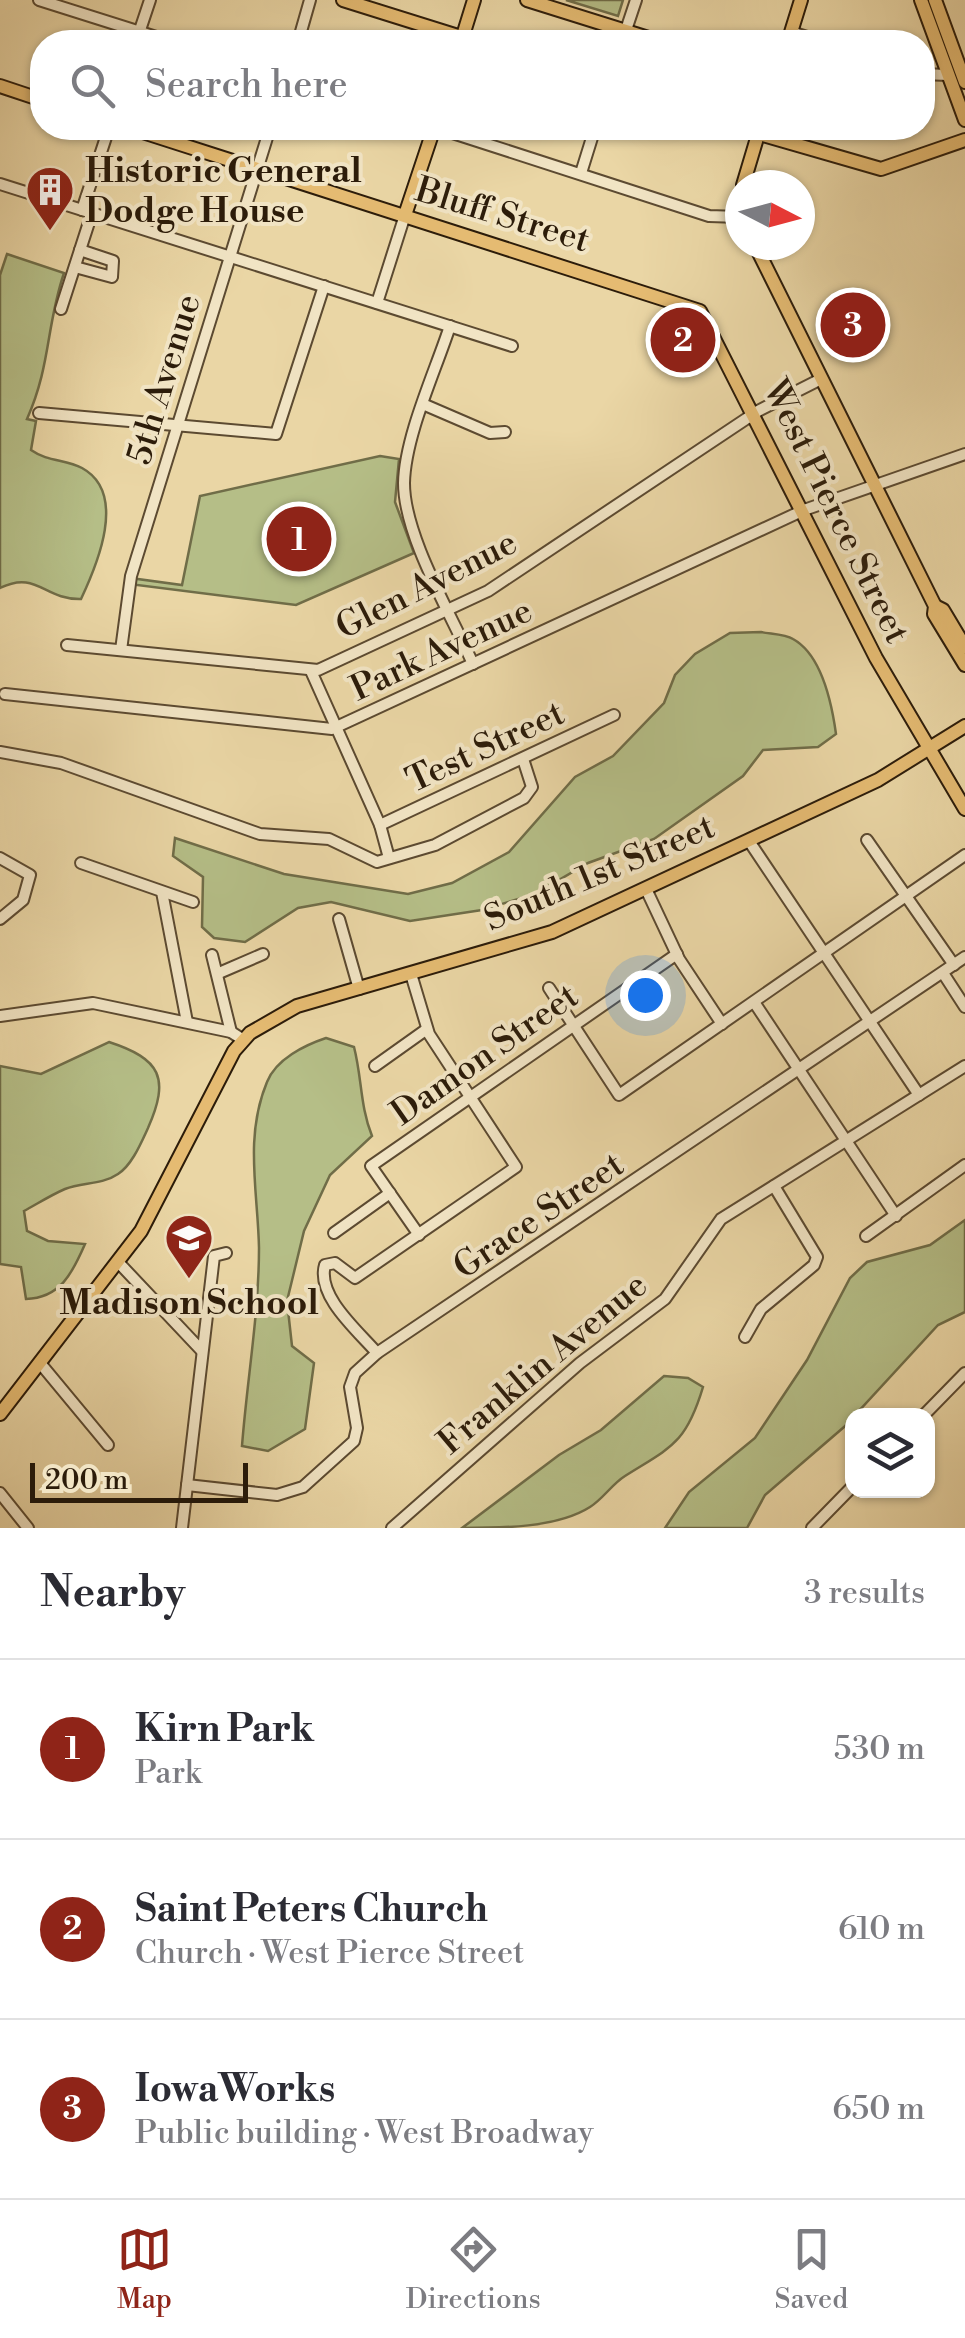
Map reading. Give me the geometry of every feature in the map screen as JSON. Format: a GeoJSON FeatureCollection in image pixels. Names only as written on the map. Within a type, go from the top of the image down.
{"type":"FeatureCollection","features":[{"type":"Feature","properties":{"kind":"main road"},"geometry":{"type":"LineString","coordinates":[[343,0],[432,30]]}},
{"type":"Feature","properties":{"kind":"main road"},"geometry":{"type":"LineString","coordinates":[[464,30],[474,0]]}},
{"type":"Feature","properties":{"kind":"main road"},"geometry":{"type":"LineString","coordinates":[[526,0],[605,30]]}},
{"type":"Feature","properties":{"kind":"main road"},"geometry":{"type":"LineString","coordinates":[[791,30],[801,0]]}},
{"type":"Feature","properties":{"kind":"main road"},"geometry":{"type":"LineString","coordinates":[[921,0],[932,30]]}},
{"type":"Feature","properties":{"kind":"main road"},"geometry":{"type":"LineString","coordinates":[[935,0],[965,82]]}},
{"type":"Feature","properties":{"kind":"main road"},"geometry":{"type":"LineString","coordinates":[[935,39],[965,120]]}},
{"type":"Feature","properties":{"kind":"main road"},"geometry":{"type":"LineString","coordinates":[[0,86],[30,96]]}},
{"type":"Feature","properties":{"kind":"main road","name":"Bluff Street"},"geometry":{"type":"LineString","coordinates":[[168,140],[686,304]]}},
{"type":"Feature","properties":{"kind":"main road"},"geometry":{"type":"LineString","coordinates":[[406,215],[431,140]]}},
{"type":"Feature","properties":{"kind":"main road"},"geometry":{"type":"LineString","coordinates":[[747,170],[754,140]]}},
{"type":"Feature","properties":{"kind":"main road"},"geometry":{"type":"LineString","coordinates":[[791,140],[881,169],[965,140]]}},
{"type":"Feature","properties":{"kind":"main road"},"geometry":{"type":"LineString","coordinates":[[762,260],[935,606],[934,614],[965,665]]}},
{"type":"Feature","properties":{"kind":"main road","name":"West Pierce Street"},"geometry":{"type":"LineString","coordinates":[[686,304],[706,318],[876,658],[965,809]]}},
{"type":"Feature","properties":{"kind":"main road"},"geometry":{"type":"LineString","coordinates":[[935,606],[943,610],[965,648]]}},
{"type":"Feature","properties":{"kind":"main road","name":"South 1st Street"},"geometry":{"type":"LineString","coordinates":[[236,1041],[297,1006],[552,932],[893,772],[965,726]]}},
{"type":"Feature","properties":{"kind":"main road"},"geometry":{"type":"LineString","coordinates":[[0,1414],[140,1232],[236,1041]]}},
{"type":"Feature","properties":{"kind":"street"},"geometry":{"type":"LineString","coordinates":[[39,0],[119,30]]}},
{"type":"Feature","properties":{"kind":"street"},"geometry":{"type":"LineString","coordinates":[[140,30],[150,0]]}},
{"type":"Feature","properties":{"kind":"street"},"geometry":{"type":"LineString","coordinates":[[301,30],[310,0]]}},
{"type":"Feature","properties":{"kind":"street"},"geometry":{"type":"LineString","coordinates":[[626,30],[636,0]]}},
{"type":"Feature","properties":{"kind":"street"},"geometry":{"type":"LineString","coordinates":[[935,74],[948,75]]}},
{"type":"Feature","properties":{"kind":"street"},"geometry":{"type":"LineString","coordinates":[[61,310],[80,250],[106,140]]}},
{"type":"Feature","properties":{"kind":"street","name":"5th Avenue"},"geometry":{"type":"LineString","coordinates":[[121,650],[130,576],[266,140]]}},
{"type":"Feature","properties":{"kind":"street"},"geometry":{"type":"LineString","coordinates":[[474,140],[709,216],[725,217]]}},
{"type":"Feature","properties":{"kind":"street"},"geometry":{"type":"LineString","coordinates":[[581,173],[591,140]]}},
{"type":"Feature","properties":{"kind":"street"},"geometry":{"type":"LineString","coordinates":[[0,184],[512,346]]}},
{"type":"Feature","properties":{"kind":"street"},"geometry":{"type":"LineString","coordinates":[[377,303],[406,215]]}},
{"type":"Feature","properties":{"kind":"street"},"geometry":{"type":"LineString","coordinates":[[74,268],[108,278],[116,266],[80,250]]}},
{"type":"Feature","properties":{"kind":"street"},"geometry":{"type":"LineString","coordinates":[[39,413],[276,434],[324,286]]}},
{"type":"Feature","properties":{"kind":"street"},"geometry":{"type":"LineString","coordinates":[[450,326],[406,464],[405,497],[414,530],[473,664]]}},
{"type":"Feature","properties":{"kind":"street","name":"Glen Avenue"},"geometry":{"type":"LineString","coordinates":[[68,645],[311,671],[498,585],[755,414],[821,379]]}},
{"type":"Feature","properties":{"kind":"street"},"geometry":{"type":"LineString","coordinates":[[424,405],[490,433],[506,432]]}},
{"type":"Feature","properties":{"kind":"street","name":"Park Avenue"},"geometry":{"type":"LineString","coordinates":[[4,694],[319,730],[336,728],[804,510],[965,454]]}},
{"type":"Feature","properties":{"kind":"street"},"geometry":{"type":"LineString","coordinates":[[311,671],[380,825],[389,858]]}},
{"type":"Feature","properties":{"kind":"street","name":"Test Street"},"geometry":{"type":"LineString","coordinates":[[380,825],[614,715]]}},
{"type":"Feature","properties":{"kind":"street"},"geometry":{"type":"LineString","coordinates":[[0,752],[61,763],[260,834],[316,836],[371,862],[449,838],[524,798],[532,786],[522,760]]}},
{"type":"Feature","properties":{"kind":"street"},"geometry":{"type":"LineString","coordinates":[[749,840],[920,1095]]}},
{"type":"Feature","properties":{"kind":"street"},"geometry":{"type":"LineString","coordinates":[[867,840],[954,965]]}},
{"type":"Feature","properties":{"kind":"street"},"geometry":{"type":"LineString","coordinates":[[549,988],[619,1095],[965,855]]}},
{"type":"Feature","properties":{"kind":"street"},"geometry":{"type":"LineString","coordinates":[[0,858],[24,868],[30,876],[23,900],[0,919]]}},
{"type":"Feature","properties":{"kind":"street"},"geometry":{"type":"LineString","coordinates":[[81,863],[194,902]]}},
{"type":"Feature","properties":{"kind":"street"},"geometry":{"type":"LineString","coordinates":[[646,889],[677,954],[722,1024]]}},
{"type":"Feature","properties":{"kind":"street"},"geometry":{"type":"LineString","coordinates":[[162,892],[187,1022]]}},
{"type":"Feature","properties":{"kind":"street"},"geometry":{"type":"LineString","coordinates":[[339,919],[359,989]]}},
{"type":"Feature","properties":{"kind":"street"},"geometry":{"type":"LineString","coordinates":[[219,973],[263,954]]}},
{"type":"Feature","properties":{"kind":"street","name":"Damon Street"},"geometry":{"type":"LineString","coordinates":[[390,1193],[371,1166],[677,954]]}},
{"type":"Feature","properties":{"kind":"street"},"geometry":{"type":"LineString","coordinates":[[212,955],[236,1041]]}},
{"type":"Feature","properties":{"kind":"street","name":"Grace Street"},"geometry":{"type":"LineString","coordinates":[[187,1485],[278,1496],[304,1487],[354,1440],[350,1386],[355,1372],[377,1353],[965,958]]}},
{"type":"Feature","properties":{"kind":"street"},"geometry":{"type":"LineString","coordinates":[[943,972],[965,1007]]}},
{"type":"Feature","properties":{"kind":"street"},"geometry":{"type":"LineString","coordinates":[[377,1353],[323,1282],[324,1268],[330,1262],[355,1278],[516,1162],[427,1029],[410,974]]}},
{"type":"Feature","properties":{"kind":"street"},"geometry":{"type":"LineString","coordinates":[[754,1002],[896,1216]]}},
{"type":"Feature","properties":{"kind":"street"},"geometry":{"type":"LineString","coordinates":[[0,1016],[93,1003],[187,1022],[236,1041]]}},
{"type":"Feature","properties":{"kind":"street"},"geometry":{"type":"LineString","coordinates":[[374,1066],[427,1029]]}},
{"type":"Feature","properties":{"kind":"street","name":"Franklin Avenue"},"geometry":{"type":"LineString","coordinates":[[392,1528],[569,1372],[658,1305],[713,1226],[965,1066]]}},
{"type":"Feature","properties":{"kind":"street"},"geometry":{"type":"LineString","coordinates":[[866,1236],[965,1165]]}},
{"type":"Feature","properties":{"kind":"street"},"geometry":{"type":"LineString","coordinates":[[745,1337],[760,1308],[814,1265],[817,1253],[774,1186]]}},
{"type":"Feature","properties":{"kind":"street"},"geometry":{"type":"LineString","coordinates":[[334,1233],[390,1193],[419,1234]]}},
{"type":"Feature","properties":{"kind":"street"},"geometry":{"type":"LineString","coordinates":[[182,1528],[214,1256],[226,1253]]}},
{"type":"Feature","properties":{"kind":"street"},"geometry":{"type":"LineString","coordinates":[[118,1262],[202,1351]]}},
{"type":"Feature","properties":{"kind":"street"},"geometry":{"type":"LineString","coordinates":[[40,1363],[108,1446]]}},
{"type":"Feature","properties":{"kind":"street"},"geometry":{"type":"LineString","coordinates":[[931,1408],[965,1373]]}},
{"type":"Feature","properties":{"kind":"street"},"geometry":{"type":"LineString","coordinates":[[0,1493],[28,1528]]}},
{"type":"Feature","properties":{"kind":"street"},"geometry":{"type":"LineString","coordinates":[[812,1528],[845,1493]]}},
{"type":"Feature","properties":{"kind":"green space"},"geometry":{"type":"Polygon","coordinates":[[[566,0],[623,0],[618,16],[566,0]]]}},
{"type":"Feature","properties":{"kind":"green space"},"geometry":{"type":"Polygon","coordinates":[[[7,254],[64,273],[40,381],[27,419],[36,421],[31,450],[82,468],[96,479],[104,494],[105,530],[81,599],[23,582],[0,588],[0,275],[7,254]]]}},
{"type":"Feature","properties":{"kind":"green space"},"geometry":{"type":"Polygon","coordinates":[[[380,456],[399,459],[395,502],[414,553],[296,605],[129,584],[130,578],[182,585],[200,496],[380,456]]]}},
{"type":"Feature","properties":{"kind":"green space"},"geometry":{"type":"Polygon","coordinates":[[[761,632],[790,637],[803,646],[818,668],[836,734],[818,747],[763,750],[743,776],[654,839],[588,863],[535,894],[482,910],[410,921],[331,902],[298,908],[245,942],[214,938],[202,927],[203,877],[173,856],[175,838],[284,874],[408,894],[452,883],[509,852],[575,777],[613,756],[664,703],[675,675],[695,654],[730,633],[761,632]]]}},
{"type":"Feature","properties":{"kind":"green space"},"geometry":{"type":"Polygon","coordinates":[[[326,1038],[354,1047],[372,1136],[330,1175],[304,1231],[287,1301],[292,1346],[314,1363],[305,1429],[268,1451],[242,1446],[258,1273],[256,1123],[267,1082],[277,1066],[300,1049],[326,1038]]]}},
{"type":"Feature","properties":{"kind":"green space"},"geometry":{"type":"Polygon","coordinates":[[[109,1042],[150,1063],[159,1083],[155,1111],[136,1153],[118,1174],[65,1189],[24,1211],[27,1231],[48,1241],[85,1244],[56,1289],[26,1299],[21,1267],[0,1264],[0,1066],[41,1074],[109,1042]]]}},
{"type":"Feature","properties":{"kind":"green space"},"geometry":{"type":"Polygon","coordinates":[[[965,1220],[965,1312],[938,1325],[862,1408],[845,1408],[845,1426],[765,1495],[747,1528],[665,1528],[689,1492],[755,1438],[807,1360],[850,1278],[867,1262],[930,1245],[965,1220]]]}},
{"type":"Feature","properties":{"kind":"green space"},"geometry":{"type":"Polygon","coordinates":[[[664,1376],[688,1378],[703,1387],[690,1421],[675,1442],[620,1479],[595,1504],[545,1523],[462,1528],[559,1455],[601,1430],[664,1376]]]}},
{"type":"Feature","properties":{"kind":"place","name":"Historic General Dodge House"},"geometry":{"type":"Point","coordinates":[50,232]}},
{"type":"Feature","properties":{"kind":"place","name":"IowaWorks"},"geometry":{"type":"Point","coordinates":[853,325]}},
{"type":"Feature","properties":{"kind":"place","name":"Saint Peters Church"},"geometry":{"type":"Point","coordinates":[683,340]}},
{"type":"Feature","properties":{"kind":"place","name":"Kirn Park"},"geometry":{"type":"Point","coordinates":[299,539]}},
{"type":"Feature","properties":{"kind":"place","name":"Madison School"},"geometry":{"type":"Point","coordinates":[189,1280]}}]}
